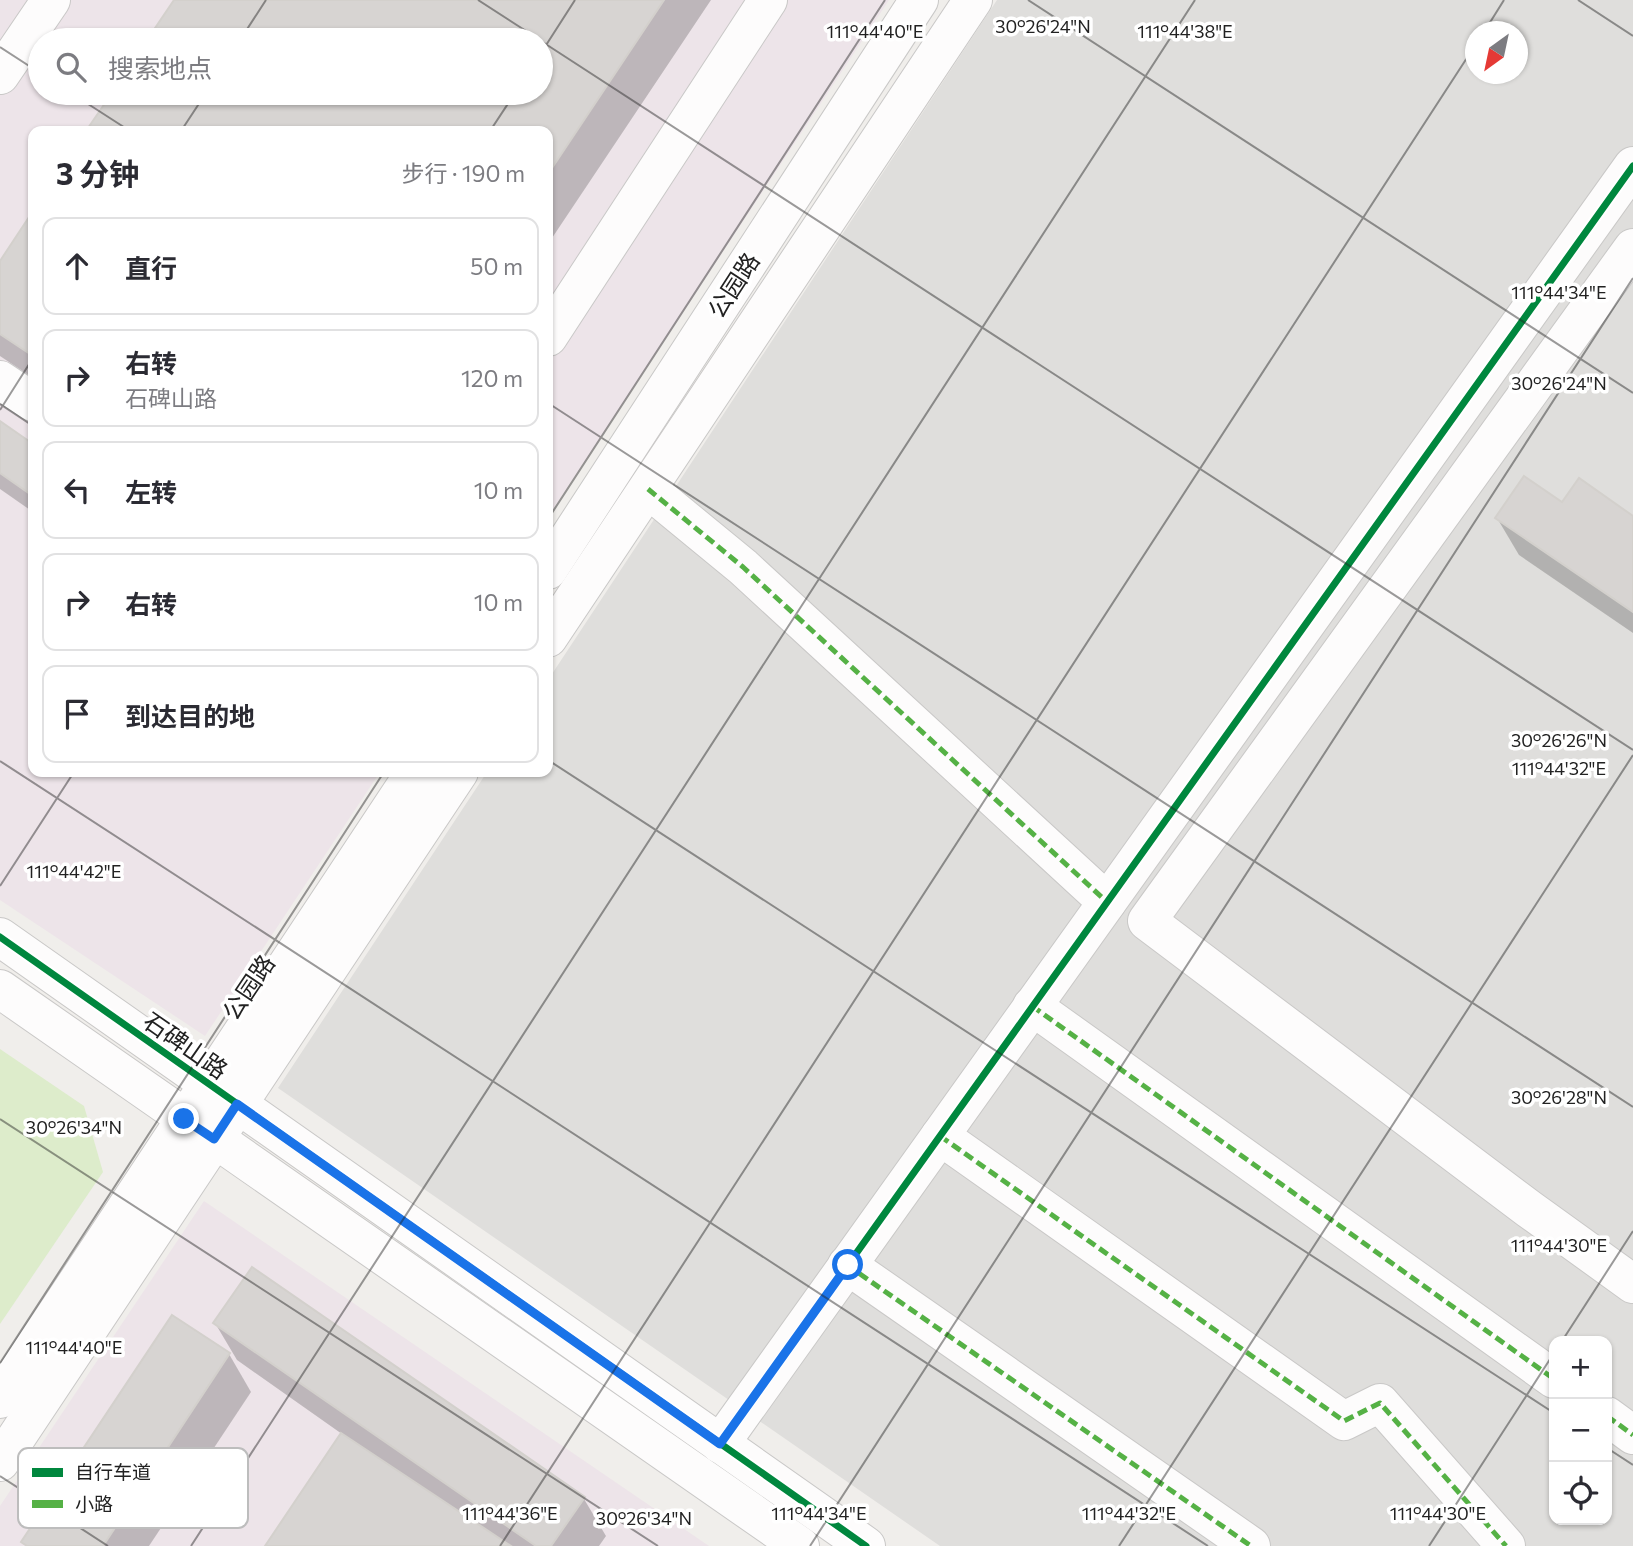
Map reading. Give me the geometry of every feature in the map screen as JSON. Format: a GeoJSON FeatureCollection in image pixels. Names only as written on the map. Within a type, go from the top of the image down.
{"type":"FeatureCollection","features":[{"type":"Feature","properties":{"kind":"street"},"geometry":{"type":"LineString","coordinates":[[32,28],[51,0]]}},
{"type":"Feature","properties":{"kind":"street"},"geometry":{"type":"LineString","coordinates":[[553,329],[768,0]]}},
{"type":"Feature","properties":{"kind":"street","name":"公园路"},"geometry":{"type":"LineString","coordinates":[[553,562],[919,0]]}},
{"type":"Feature","properties":{"kind":"street"},"geometry":{"type":"LineString","coordinates":[[553,631],[973,0]]}},
{"type":"Feature","properties":{"kind":"street"},"geometry":{"type":"LineString","coordinates":[[0,75],[28,34]]}},
{"type":"Feature","properties":{"kind":"street"},"geometry":{"type":"LineString","coordinates":[[720,1444],[1633,166]]}},
{"type":"Feature","properties":{"kind":"street"},"geometry":{"type":"LineString","coordinates":[[1633,248],[1147,921],[1529,1209],[1633,1284]]}},
{"type":"Feature","properties":{"kind":"street"},"geometry":{"type":"LineString","coordinates":[[0,380],[28,399]]}},
{"type":"Feature","properties":{"kind":"street"},"geometry":{"type":"LineString","coordinates":[[648,489],[743,567],[1107,902]]}},
{"type":"Feature","properties":{"kind":"street","name":"公园路"},"geometry":{"type":"LineString","coordinates":[[222,1094],[412,777]]}},
{"type":"Feature","properties":{"kind":"street"},"geometry":{"type":"LineString","coordinates":[[0,1462],[222,1094],[455,777]]}},
{"type":"Feature","properties":{"kind":"street","name":"石碑山路"},"geometry":{"type":"LineString","coordinates":[[0,937],[866,1546]]}},
{"type":"Feature","properties":{"kind":"street"},"geometry":{"type":"LineString","coordinates":[[0,989],[800,1546]]}},
{"type":"Feature","properties":{"kind":"street"},"geometry":{"type":"LineString","coordinates":[[1032,1006],[1549,1375]]}},
{"type":"Feature","properties":{"kind":"street"},"geometry":{"type":"LineString","coordinates":[[0,1399],[199,1129]]}},
{"type":"Feature","properties":{"kind":"street"},"geometry":{"type":"LineString","coordinates":[[940,1136],[1344,1421],[1380,1403],[1506,1546]]}},
{"type":"Feature","properties":{"kind":"street"},"geometry":{"type":"LineString","coordinates":[[848,1265],[1251,1546]]}},
{"type":"Feature","properties":{"kind":"street"},"geometry":{"type":"LineString","coordinates":[[1612,1420],[1633,1435]]}},
{"type":"Feature","properties":{"kind":"shaded area"},"geometry":{"type":"Polygon","coordinates":[[[0,0],[889,0],[553,509],[553,126],[28,126],[28,777],[377,777],[205,1036],[0,900],[0,0]]]}},
{"type":"Feature","properties":{"kind":"shaded area"},"geometry":{"type":"Polygon","coordinates":[[[997,0],[1633,0],[1633,1546],[940,1546],[278,1088],[484,777],[553,777],[553,672],[997,0]]]}},
{"type":"Feature","properties":{"kind":"shaded area"},"geometry":{"type":"Polygon","coordinates":[[[204,1201],[709,1546],[0,1546],[0,1506],[18,1479],[18,1528],[248,1528],[248,1448],[39,1448],[204,1201]]]}},
{"type":"Feature","properties":{"kind":"green space"},"geometry":{"type":"Polygon","coordinates":[[[0,1049],[84,1106],[103,1172],[0,1324],[0,1049]]]}},
{"type":"Feature","properties":{"kind":"building"},"geometry":{"type":"Polygon","coordinates":[[[174,0],[664,0],[553,166],[553,126],[89,126],[104,105],[553,105],[553,28],[155,28],[174,0]]]}},
{"type":"Feature","properties":{"kind":"building"},"geometry":{"type":"Polygon","coordinates":[[[28,219],[28,353],[0,334],[0,261],[28,219]]]}},
{"type":"Feature","properties":{"kind":"building"},"geometry":{"type":"Polygon","coordinates":[[[0,421],[28,441],[28,493],[0,473],[0,421]]]}},
{"type":"Feature","properties":{"kind":"building"},"geometry":{"type":"Polygon","coordinates":[[[1524,476],[1562,502],[1579,478],[1633,516],[1633,612],[1495,518],[1524,476]]]}},
{"type":"Feature","properties":{"kind":"building"},"geometry":{"type":"Polygon","coordinates":[[[252,1267],[585,1497],[551,1546],[536,1546],[213,1323],[252,1267]]]}},
{"type":"Feature","properties":{"kind":"building"},"geometry":{"type":"Polygon","coordinates":[[[172,1315],[230,1353],[167,1448],[84,1448],[172,1315]]]}},
{"type":"Feature","properties":{"kind":"building"},"geometry":{"type":"Polygon","coordinates":[[[341,1433],[511,1546],[265,1546],[341,1433]]]}},
{"type":"Feature","properties":{"kind":"building"},"geometry":{"type":"Polygon","coordinates":[[[30,1528],[115,1528],[103,1546],[27,1546],[21,1542],[30,1528]]]}},
{"type":"Feature","properties":{"kind":"marked path"},"geometry":{"type":"LineString","coordinates":[[648,489],[743,567],[1107,902]]}},
{"type":"Feature","properties":{"kind":"marked path"},"geometry":{"type":"LineString","coordinates":[[1032,1006],[1549,1375]]}},
{"type":"Feature","properties":{"kind":"marked path"},"geometry":{"type":"LineString","coordinates":[[940,1136],[1344,1421],[1380,1403],[1506,1546]]}},
{"type":"Feature","properties":{"kind":"marked path"},"geometry":{"type":"LineString","coordinates":[[847,1265],[1251,1546]]}},
{"type":"Feature","properties":{"kind":"marked path"},"geometry":{"type":"LineString","coordinates":[[1612,1420],[1633,1435]]}},
{"type":"Feature","properties":{"kind":"cycle path"},"geometry":{"type":"LineString","coordinates":[[720,1444],[1633,166]]}},
{"type":"Feature","properties":{"kind":"cycle path"},"geometry":{"type":"LineString","coordinates":[[0,937],[866,1546]]}},
{"type":"Feature","properties":{"kind":"route"},"geometry":{"type":"LineString","coordinates":[[184,1119],[214,1139],[237,1104],[720,1444],[848,1265]]}}]}
